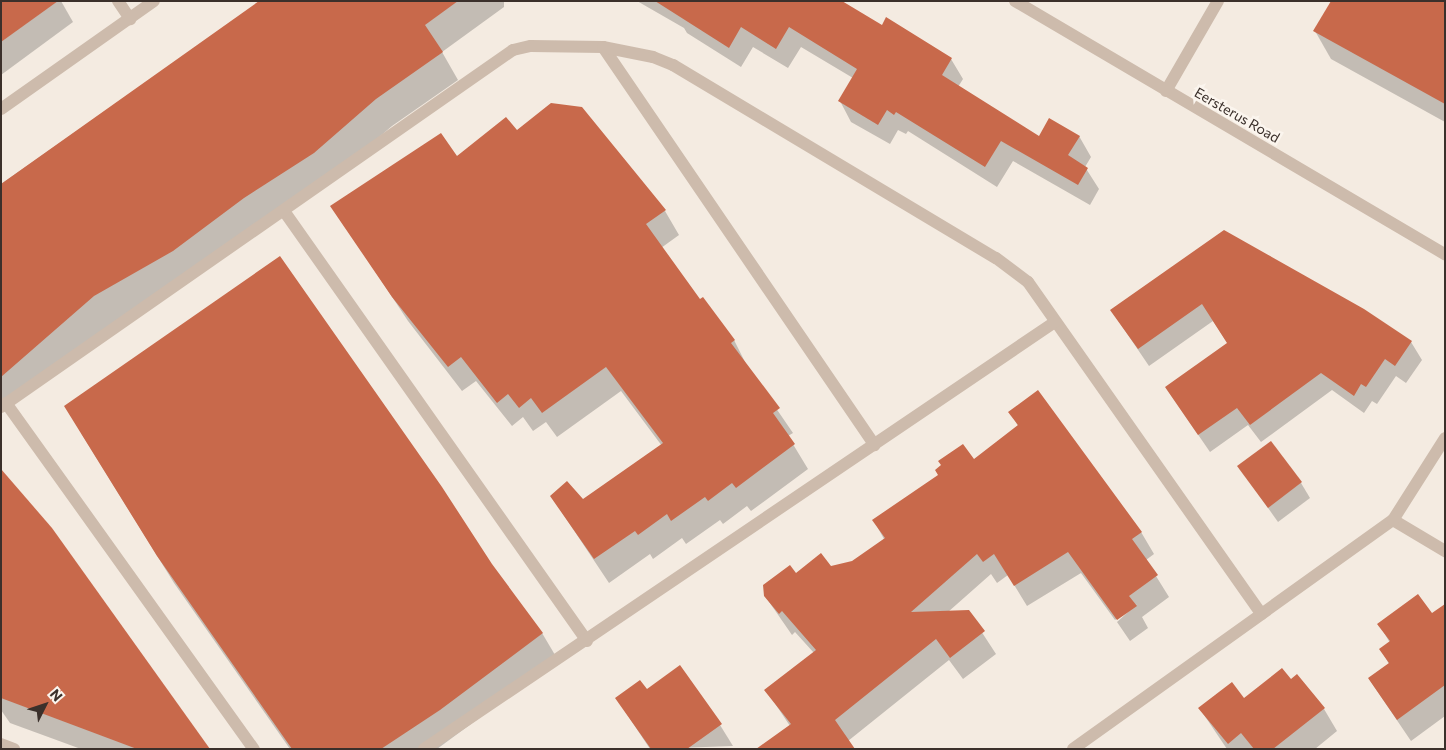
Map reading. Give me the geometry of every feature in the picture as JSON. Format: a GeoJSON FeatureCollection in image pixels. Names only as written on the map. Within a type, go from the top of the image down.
{"type":"FeatureCollection","features":[{"type":"Feature","properties":{"kind":"street"},"geometry":{"type":"LineString","coordinates":[[118,1],[130,19]]}},
{"type":"Feature","properties":{"kind":"street"},"geometry":{"type":"LineString","coordinates":[[1,109],[154,1]]}},
{"type":"Feature","properties":{"kind":"street","name":"Eersterus Road"},"geometry":{"type":"LineString","coordinates":[[1015,1],[1445,254]]}},
{"type":"Feature","properties":{"kind":"street"},"geometry":{"type":"LineString","coordinates":[[1166,91],[1218,1]]}},
{"type":"Feature","properties":{"kind":"street"},"geometry":{"type":"LineString","coordinates":[[254,749],[4,405],[513,50],[531,46],[603,47],[653,57],[673,65],[996,258],[1028,282],[1261,614]]}},
{"type":"Feature","properties":{"kind":"street"},"geometry":{"type":"LineString","coordinates":[[603,47],[875,445]]}},
{"type":"Feature","properties":{"kind":"street"},"geometry":{"type":"LineString","coordinates":[[284,210],[587,641]]}},
{"type":"Feature","properties":{"kind":"street"},"geometry":{"type":"LineString","coordinates":[[424,749],[587,641],[1055,322]]}},
{"type":"Feature","properties":{"kind":"street"},"geometry":{"type":"LineString","coordinates":[[1074,749],[1393,520],[1445,438]]}},
{"type":"Feature","properties":{"kind":"street"},"geometry":{"type":"LineString","coordinates":[[1393,520],[1445,551]]}},
{"type":"Feature","properties":{"kind":"street"},"geometry":{"type":"LineString","coordinates":[[1,744],[14,749]]}},
{"type":"Feature","properties":{"kind":"building"},"geometry":{"type":"Polygon","coordinates":[[[1,1],[58,1],[1,42],[1,1]]]}},
{"type":"Feature","properties":{"kind":"building"},"geometry":{"type":"Polygon","coordinates":[[[259,1],[458,1],[425,25],[443,52],[376,99],[314,153],[244,198],[173,251],[94,296],[1,377],[1,184],[259,1]]]}},
{"type":"Feature","properties":{"kind":"building"},"geometry":{"type":"Polygon","coordinates":[[[655,1],[842,1],[882,25],[886,17],[952,58],[942,75],[1039,136],[1049,118],[1080,136],[1068,155],[1088,168],[1078,185],[1001,141],[985,167],[896,112],[894,115],[887,110],[878,125],[838,101],[857,69],[789,27],[776,49],[741,27],[729,48],[655,1]]]}},
{"type":"Feature","properties":{"kind":"building"},"geometry":{"type":"Polygon","coordinates":[[[1331,1],[1445,1],[1445,104],[1313,31],[1331,1]]]}},
{"type":"Feature","properties":{"kind":"building"},"geometry":{"type":"Polygon","coordinates":[[[551,103],[582,107],[666,210],[646,224],[700,299],[703,297],[735,340],[731,343],[780,408],[773,413],[795,444],[736,488],[732,483],[708,501],[705,497],[671,521],[667,514],[638,535],[635,531],[594,559],[550,496],[567,481],[583,499],[663,443],[606,367],[542,413],[531,398],[519,408],[508,394],[497,403],[461,357],[448,367],[392,297],[330,206],[441,133],[457,156],[506,117],[517,130],[551,103]]]}},
{"type":"Feature","properties":{"kind":"building"},"geometry":{"type":"Polygon","coordinates":[[[1224,230],[1364,309],[1412,341],[1395,366],[1385,359],[1366,387],[1361,384],[1354,396],[1321,373],[1250,425],[1237,408],[1198,435],[1165,387],[1227,343],[1202,304],[1138,349],[1110,310],[1224,230]]]}},
{"type":"Feature","properties":{"kind":"building"},"geometry":{"type":"Polygon","coordinates":[[[280,256],[442,487],[492,564],[543,633],[440,710],[381,749],[292,749],[157,556],[64,406],[280,256]]]}},
{"type":"Feature","properties":{"kind":"building"},"geometry":{"type":"Polygon","coordinates":[[[1038,390],[1142,532],[1132,539],[1158,575],[1129,596],[1137,606],[1117,620],[1068,552],[1014,586],[994,554],[983,562],[977,554],[911,612],[969,610],[985,631],[950,658],[936,639],[835,720],[855,749],[756,749],[791,724],[764,690],[816,650],[782,611],[779,614],[764,596],[763,585],[790,565],[796,573],[821,553],[831,566],[852,561],[885,538],[872,520],[938,475],[935,470],[941,465],[938,461],[963,444],[974,459],[1018,425],[1008,412],[1038,390]]]}},
{"type":"Feature","properties":{"kind":"building"},"geometry":{"type":"Polygon","coordinates":[[[1271,441],[1302,482],[1268,508],[1237,466],[1271,441]]]}},
{"type":"Feature","properties":{"kind":"building"},"geometry":{"type":"Polygon","coordinates":[[[1,469],[52,528],[210,749],[137,749],[1,698],[1,469]]]}},
{"type":"Feature","properties":{"kind":"building"},"geometry":{"type":"Polygon","coordinates":[[[1418,594],[1432,613],[1445,604],[1445,685],[1397,720],[1368,678],[1389,663],[1379,649],[1390,641],[1377,624],[1418,594]]]}},
{"type":"Feature","properties":{"kind":"building"},"geometry":{"type":"Polygon","coordinates":[[[680,665],[722,724],[687,749],[651,749],[615,698],[640,680],[647,689],[680,665]]]}},
{"type":"Feature","properties":{"kind":"building"},"geometry":{"type":"Polygon","coordinates":[[[1282,668],[1291,679],[1297,674],[1325,708],[1273,749],[1254,749],[1241,733],[1228,744],[1198,708],[1232,682],[1244,698],[1282,668]]]}}]}
